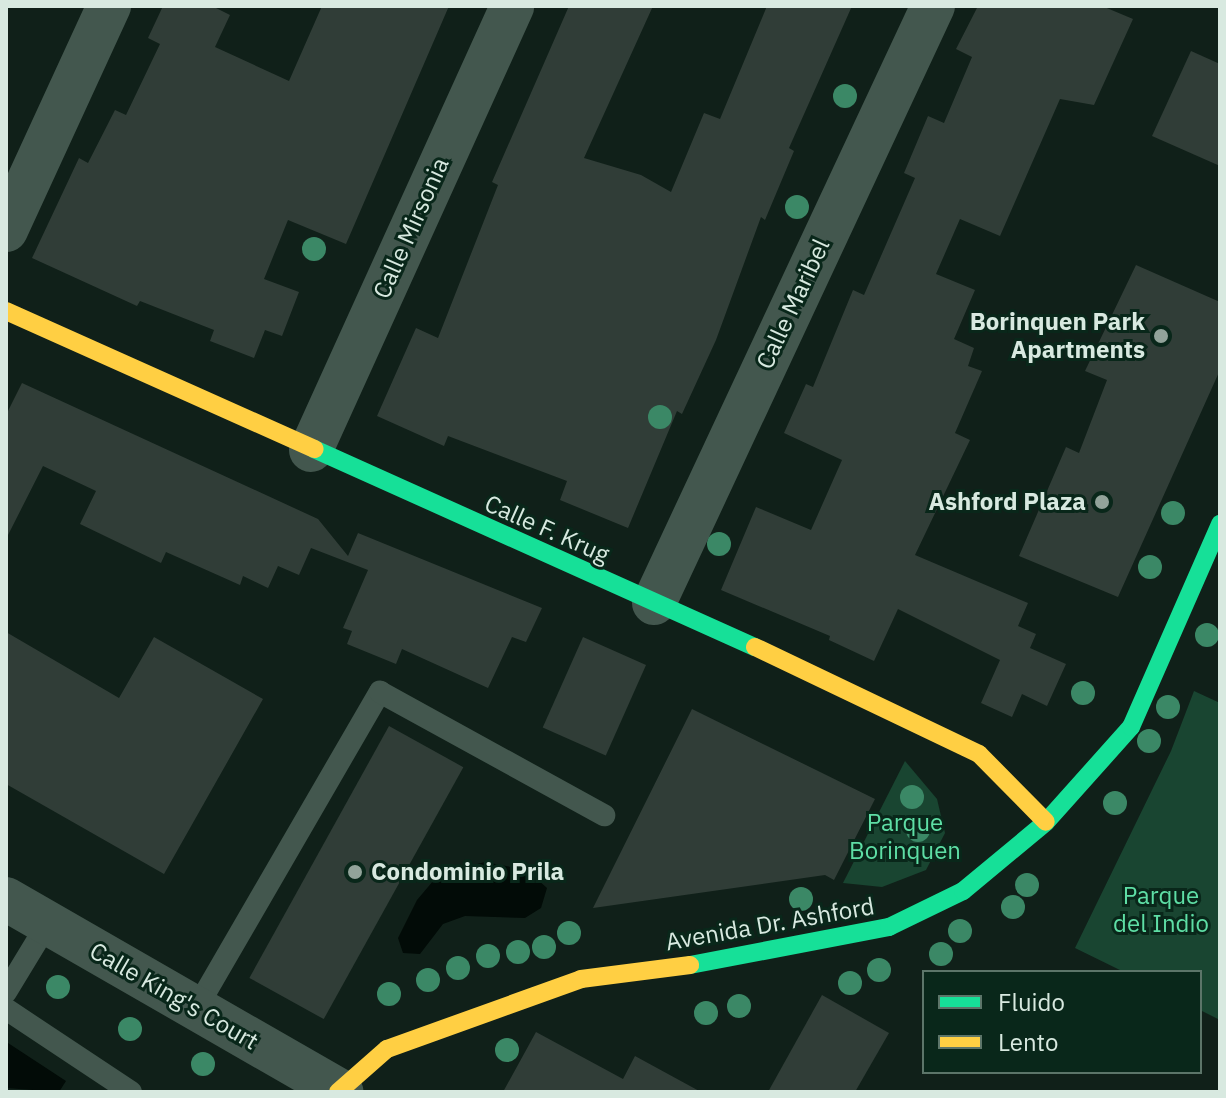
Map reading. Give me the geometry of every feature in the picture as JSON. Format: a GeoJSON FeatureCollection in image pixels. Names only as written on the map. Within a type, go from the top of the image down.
{"type":"FeatureCollection","features":[{"type":"Feature","properties":{"kind":"street"},"geometry":{"type":"LineString","coordinates":[[6,230],[109,6]]}},
{"type":"Feature","properties":{"kind":"street","name":"Calle Mirsonia"},"geometry":{"type":"LineString","coordinates":[[311,450],[512,6]]}},
{"type":"Feature","properties":{"kind":"street","name":"Calle Maribel"},"geometry":{"type":"LineString","coordinates":[[654,603],[933,6]]}},
{"type":"Feature","properties":{"kind":"street","name":"Calle F. Krug"},"geometry":{"type":"LineString","coordinates":[[6,311],[819,675],[979,754],[1046,822]]}},
{"type":"Feature","properties":{"kind":"street","name":"Avenida Dr. Ashford"},"geometry":{"type":"LineString","coordinates":[[340,1092],[387,1049],[581,979],[735,959],[889,927],[963,891],[1046,822],[1131,727],[1220,524]]}},
{"type":"Feature","properties":{"kind":"street","name":"Calle King's Court"},"geometry":{"type":"LineString","coordinates":[[6,899],[340,1092]]}},
{"type":"Feature","properties":{"kind":"lane"},"geometry":{"type":"LineString","coordinates":[[196,1009],[380,692],[604,815]]}},
{"type":"Feature","properties":{"kind":"lane"},"geometry":{"type":"LineString","coordinates":[[6,992],[48,923]]}},
{"type":"Feature","properties":{"kind":"lane"},"geometry":{"type":"LineString","coordinates":[[6,1009],[131,1092]]}},
{"type":"Feature","properties":{"kind":"green space","name":"Parque del Indio"},"geometry":{"type":"Polygon","coordinates":[[[1194,691],[1220,703],[1220,1020],[1202,1011],[1202,970],[1120,970],[1075,948],[1171,751],[1194,691]]]}},
{"type":"Feature","properties":{"kind":"green space","name":"Parque Borinquen"},"geometry":{"type":"Polygon","coordinates":[[[905,761],[937,799],[945,833],[926,870],[882,887],[843,883],[905,761]]]}},
{"type":"Feature","properties":{"kind":"shaded area"},"geometry":{"type":"Polygon","coordinates":[[[485,862],[527,870],[547,888],[541,908],[525,918],[465,916],[443,924],[420,954],[403,953],[398,938],[417,900],[439,874],[485,862]]]}},
{"type":"Feature","properties":{"kind":"shaded area"},"geometry":{"type":"Polygon","coordinates":[[[8,1043],[66,1081],[59,1092],[6,1088],[8,1043]]]}},
{"type":"Feature","properties":{"kind":"building"},"geometry":{"type":"Polygon","coordinates":[[[163,6],[212,6],[230,15],[215,47],[289,81],[322,6],[449,6],[346,244],[288,220],[264,279],[299,292],[282,336],[265,330],[254,358],[210,341],[214,330],[140,301],[137,306],[32,258],[79,158],[88,163],[115,110],[126,115],[160,44],[148,38],[163,6]]]}},
{"type":"Feature","properties":{"kind":"building"},"geometry":{"type":"Polygon","coordinates":[[[569,6],[653,6],[584,158],[641,175],[671,192],[704,113],[720,119],[767,6],[852,6],[789,148],[794,151],[765,220],[761,217],[716,340],[682,414],[677,411],[628,528],[560,500],[567,481],[448,436],[444,446],[377,416],[416,328],[438,338],[498,185],[492,182],[569,6]]]}},
{"type":"Feature","properties":{"kind":"building"},"geometry":{"type":"Polygon","coordinates":[[[978,6],[1102,6],[1133,19],[1094,105],[1060,99],[1000,236],[960,219],[936,274],[975,290],[954,339],[974,348],[968,366],[982,371],[955,433],[970,440],[915,555],[1028,603],[1018,626],[1036,634],[1030,648],[1066,664],[1047,706],[1022,694],[1012,717],[981,703],[1000,660],[898,609],[874,661],[829,640],[830,636],[721,590],[756,507],[811,530],[842,460],[784,433],[806,384],[813,387],[853,290],[864,295],[915,178],[904,173],[928,116],[944,123],[972,57],[956,49],[978,6]]]}},
{"type":"Feature","properties":{"kind":"building"},"geometry":{"type":"Polygon","coordinates":[[[1191,51],[1220,64],[1220,166],[1152,136],[1191,51]]]}},
{"type":"Feature","properties":{"kind":"building"},"geometry":{"type":"Polygon","coordinates":[[[1136,265],[1220,302],[1220,370],[1118,597],[1019,556],[1066,447],[1079,453],[1107,380],[1085,371],[1136,265]]]}},
{"type":"Feature","properties":{"kind":"building"},"geometry":{"type":"Polygon","coordinates":[[[22,383],[318,519],[348,556],[358,533],[542,608],[526,642],[512,637],[488,688],[402,649],[396,664],[347,644],[352,631],[343,628],[368,570],[311,548],[299,575],[278,566],[268,588],[243,576],[240,585],[166,552],[161,563],[80,524],[96,491],[43,466],[6,539],[6,415],[22,383]]]}},
{"type":"Feature","properties":{"kind":"building"},"geometry":{"type":"Polygon","coordinates":[[[6,632],[119,698],[154,637],[263,699],[164,874],[6,784],[6,632]]]}},
{"type":"Feature","properties":{"kind":"building"},"geometry":{"type":"Polygon","coordinates":[[[583,637],[646,665],[606,756],[543,727],[583,637]]]}},
{"type":"Feature","properties":{"kind":"building"},"geometry":{"type":"Polygon","coordinates":[[[692,709],[875,799],[834,880],[825,875],[593,908],[692,709]]]}},
{"type":"Feature","properties":{"kind":"building","name":"Condominio Prila"},"geometry":{"type":"Polygon","coordinates":[[[389,726],[463,767],[324,1019],[249,978],[389,726]]]}},
{"type":"Feature","properties":{"kind":"building"},"geometry":{"type":"Polygon","coordinates":[[[822,995],[889,1033],[855,1092],[768,1092],[822,995]]]}},
{"type":"Feature","properties":{"kind":"building"},"geometry":{"type":"Polygon","coordinates":[[[536,1032],[623,1079],[635,1056],[701,1092],[503,1092],[536,1032]]]}},
{"type":"Feature","properties":{"kind":"traffic: fast"},"geometry":{"type":"LineString","coordinates":[[314,449],[755,647]]}},
{"type":"Feature","properties":{"kind":"traffic: fast"},"geometry":{"type":"LineString","coordinates":[[690,965],[889,927],[963,891],[1046,822],[1131,727],[1220,524]]}},
{"type":"Feature","properties":{"kind":"traffic: slow"},"geometry":{"type":"LineString","coordinates":[[6,311],[314,449]]}},
{"type":"Feature","properties":{"kind":"traffic: slow"},"geometry":{"type":"LineString","coordinates":[[755,647],[979,754],[1046,822]]}},
{"type":"Feature","properties":{"kind":"traffic: slow"},"geometry":{"type":"LineString","coordinates":[[338,1092],[387,1049],[581,979],[690,965]]}},
{"type":"Feature","properties":{"kind":"place","name":"Borinquen Park Apartments"},"geometry":{"type":"Point","coordinates":[1161,336]}},
{"type":"Feature","properties":{"kind":"place","name":"Ashford Plaza"},"geometry":{"type":"Point","coordinates":[1102,502]}},
{"type":"Feature","properties":{"kind":"place","name":"Condominio Prila"},"geometry":{"type":"Point","coordinates":[355,872]}}]}
